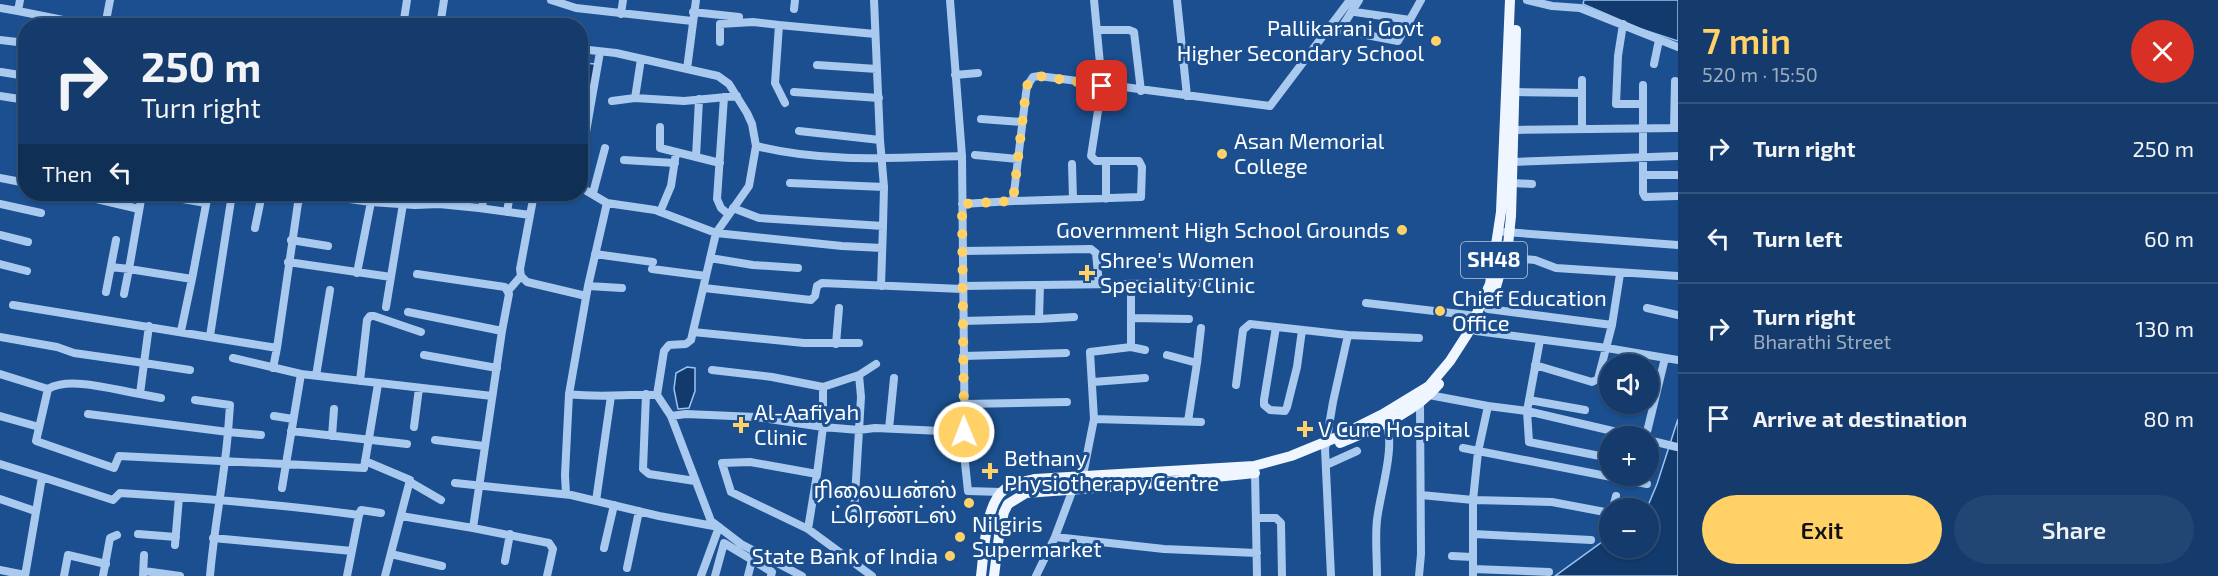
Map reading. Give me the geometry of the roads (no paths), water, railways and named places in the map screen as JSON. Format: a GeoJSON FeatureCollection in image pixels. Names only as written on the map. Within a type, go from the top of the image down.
{"type":"FeatureCollection","features":[{"type":"Feature","properties":{"kind":"main road","name":"SH48"},"geometry":{"type":"LineString","coordinates":[[994,576],[1000,528],[1008,504],[1026,493],[1256,473],[1293,463],[1326,445],[1420,403],[1429,395],[1453,368],[1476,331],[1498,285],[1505,257],[1510,0]]}},
{"type":"Feature","properties":{"kind":"main road","name":"SH48"},"geometry":{"type":"LineString","coordinates":[[1385,418],[1429,386],[1450,361],[1477,316],[1490,284],[1504,232],[1512,183],[1517,0]]}},
{"type":"Feature","properties":{"kind":"main road","name":"SH48"},"geometry":{"type":"LineString","coordinates":[[1001,492],[1019,482],[1035,479],[1254,466],[1326,445]]}},
{"type":"Feature","properties":{"kind":"main road"},"geometry":{"type":"LineString","coordinates":[[981,576],[988,521],[1001,492]]}},
{"type":"Feature","properties":{"kind":"street"},"geometry":{"type":"LineString","coordinates":[[18,11],[20,0]]}},
{"type":"Feature","properties":{"kind":"street"},"geometry":{"type":"LineString","coordinates":[[107,18],[110,0]]}},
{"type":"Feature","properties":{"kind":"street"},"geometry":{"type":"LineString","coordinates":[[404,18],[407,0]]}},
{"type":"Feature","properties":{"kind":"street"},"geometry":{"type":"LineString","coordinates":[[441,18],[444,0]]}},
{"type":"Feature","properties":{"kind":"street"},"geometry":{"type":"LineString","coordinates":[[551,0],[576,8],[621,14],[739,16]]}},
{"type":"Feature","properties":{"kind":"street"},"geometry":{"type":"LineString","coordinates":[[621,14],[623,0]]}},
{"type":"Feature","properties":{"kind":"street"},"geometry":{"type":"LineString","coordinates":[[687,69],[696,0]]}},
{"type":"Feature","properties":{"kind":"street"},"geometry":{"type":"LineString","coordinates":[[874,0],[884,187],[881,286]]}},
{"type":"Feature","properties":{"kind":"street"},"geometry":{"type":"LineString","coordinates":[[950,0],[962,156],[964,432],[968,491],[1001,492]]}},
{"type":"Feature","properties":{"kind":"street"},"geometry":{"type":"LineString","coordinates":[[962,204],[1139,198],[1142,195],[1141,163],[1136,160],[1093,160],[1091,156],[1102,86],[1094,0]]}},
{"type":"Feature","properties":{"kind":"street"},"geometry":{"type":"LineString","coordinates":[[1177,0],[1187,96]]}},
{"type":"Feature","properties":{"kind":"street"},"geometry":{"type":"LineString","coordinates":[[1336,28],[1350,0]]}},
{"type":"Feature","properties":{"kind":"street"},"geometry":{"type":"LineString","coordinates":[[1013,201],[1027,86],[1030,80],[1039,76],[1102,86],[1270,106],[1359,0]]}},
{"type":"Feature","properties":{"kind":"street"},"geometry":{"type":"LineString","coordinates":[[1336,28],[1398,41],[1420,0]]}},
{"type":"Feature","properties":{"kind":"street"},"geometry":{"type":"LineString","coordinates":[[1527,0],[1552,6],[1580,8],[1678,47]]}},
{"type":"Feature","properties":{"kind":"street"},"geometry":{"type":"LineString","coordinates":[[0,8],[53,18]]}},
{"type":"Feature","properties":{"kind":"street"},"geometry":{"type":"LineString","coordinates":[[1355,12],[1410,20]]}},
{"type":"Feature","properties":{"kind":"street"},"geometry":{"type":"LineString","coordinates":[[720,42],[720,24],[753,22],[875,34]]}},
{"type":"Feature","properties":{"kind":"street"},"geometry":{"type":"LineString","coordinates":[[1623,24],[1618,56],[1616,104],[1643,104]]}},
{"type":"Feature","properties":{"kind":"street"},"geometry":{"type":"LineString","coordinates":[[779,25],[775,83],[785,103]]}},
{"type":"Feature","properties":{"kind":"street"},"geometry":{"type":"LineString","coordinates":[[1097,30],[1134,32],[1141,90]]}},
{"type":"Feature","properties":{"kind":"street"},"geometry":{"type":"LineString","coordinates":[[0,40],[18,42]]}},
{"type":"Feature","properties":{"kind":"street"},"geometry":{"type":"LineString","coordinates":[[1654,64],[1659,40]]}},
{"type":"Feature","properties":{"kind":"street"},"geometry":{"type":"LineString","coordinates":[[588,50],[687,69],[725,80],[737,96],[752,124],[756,146],[749,186],[716,233],[691,340],[686,344],[669,345],[665,348],[657,394],[671,416],[711,521],[772,572],[771,576]]}},
{"type":"Feature","properties":{"kind":"street"},"geometry":{"type":"LineString","coordinates":[[588,120],[600,52]]}},
{"type":"Feature","properties":{"kind":"street"},"geometry":{"type":"LineString","coordinates":[[635,98],[641,59]]}},
{"type":"Feature","properties":{"kind":"street"},"geometry":{"type":"LineString","coordinates":[[817,65],[877,69]]}},
{"type":"Feature","properties":{"kind":"street"},"geometry":{"type":"LineString","coordinates":[[1,72],[18,75]]}},
{"type":"Feature","properties":{"kind":"street"},"geometry":{"type":"LineString","coordinates":[[955,75],[978,74]]}},
{"type":"Feature","properties":{"kind":"street"},"geometry":{"type":"LineString","coordinates":[[1582,80],[1582,129]]}},
{"type":"Feature","properties":{"kind":"street"},"geometry":{"type":"LineString","coordinates":[[1513,130],[1676,128],[1675,81]]}},
{"type":"Feature","properties":{"kind":"street"},"geometry":{"type":"LineString","coordinates":[[1643,85],[1643,194],[1645,196],[1678,196]]}},
{"type":"Feature","properties":{"kind":"street"},"geometry":{"type":"LineString","coordinates":[[794,92],[879,98]]}},
{"type":"Feature","properties":{"kind":"street"},"geometry":{"type":"LineString","coordinates":[[1514,92],[1582,93]]}},
{"type":"Feature","properties":{"kind":"street"},"geometry":{"type":"LineString","coordinates":[[0,96],[18,99]]}},
{"type":"Feature","properties":{"kind":"street"},"geometry":{"type":"LineString","coordinates":[[612,101],[635,98],[684,101],[737,96]]}},
{"type":"Feature","properties":{"kind":"street"},"geometry":{"type":"LineString","coordinates":[[723,97],[717,199],[720,208],[759,218],[883,226]]}},
{"type":"Feature","properties":{"kind":"street"},"geometry":{"type":"LineString","coordinates":[[696,157],[699,99]]}},
{"type":"Feature","properties":{"kind":"street"},"geometry":{"type":"LineString","coordinates":[[981,119],[1022,122]]}},
{"type":"Feature","properties":{"kind":"street"},"geometry":{"type":"LineString","coordinates":[[660,128],[660,148],[720,163]]}},
{"type":"Feature","properties":{"kind":"street"},"geometry":{"type":"LineString","coordinates":[[799,131],[880,140]]}},
{"type":"Feature","properties":{"kind":"street"},"geometry":{"type":"LineString","coordinates":[[756,146],[782,153],[805,155],[882,158],[962,156]]}},
{"type":"Feature","properties":{"kind":"street"},"geometry":{"type":"LineString","coordinates":[[593,193],[605,148]]}},
{"type":"Feature","properties":{"kind":"street"},"geometry":{"type":"LineString","coordinates":[[660,212],[670,186],[676,153]]}},
{"type":"Feature","properties":{"kind":"street"},"geometry":{"type":"LineString","coordinates":[[975,155],[1018,159]]}},
{"type":"Feature","properties":{"kind":"street"},"geometry":{"type":"LineString","coordinates":[[1512,162],[1678,156]]}},
{"type":"Feature","properties":{"kind":"street"},"geometry":{"type":"LineString","coordinates":[[624,160],[675,163]]}},
{"type":"Feature","properties":{"kind":"street"},"geometry":{"type":"LineString","coordinates":[[1106,161],[1106,199]]}},
{"type":"Feature","properties":{"kind":"street"},"geometry":{"type":"LineString","coordinates":[[1072,164],[1073,200]]}},
{"type":"Feature","properties":{"kind":"street"},"geometry":{"type":"LineString","coordinates":[[1643,175],[1678,175]]}},
{"type":"Feature","properties":{"kind":"street"},"geometry":{"type":"LineString","coordinates":[[0,178],[18,181]]}},
{"type":"Feature","properties":{"kind":"street"},"geometry":{"type":"LineString","coordinates":[[790,183],[884,187]]}},
{"type":"Feature","properties":{"kind":"street"},"geometry":{"type":"LineString","coordinates":[[1512,183],[1532,183]]}},
{"type":"Feature","properties":{"kind":"street"},"geometry":{"type":"LineString","coordinates":[[588,191],[607,203],[660,212],[716,233],[882,248]]}},
{"type":"Feature","properties":{"kind":"street"},"geometry":{"type":"LineString","coordinates":[[119,201],[139,209]]}},
{"type":"Feature","properties":{"kind":"street"},"geometry":{"type":"LineString","coordinates":[[124,294],[141,201]]}},
{"type":"Feature","properties":{"kind":"street"},"geometry":{"type":"LineString","coordinates":[[181,332],[206,203],[194,201]]}},
{"type":"Feature","properties":{"kind":"street"},"geometry":{"type":"LineString","coordinates":[[210,336],[231,201]]}},
{"type":"Feature","properties":{"kind":"street"},"geometry":{"type":"LineString","coordinates":[[255,228],[261,201]]}},
{"type":"Feature","properties":{"kind":"street"},"geometry":{"type":"LineString","coordinates":[[273,368],[278,348],[291,240],[299,201]]}},
{"type":"Feature","properties":{"kind":"street"},"geometry":{"type":"LineString","coordinates":[[357,273],[367,201]]}},
{"type":"Feature","properties":{"kind":"street"},"geometry":{"type":"LineString","coordinates":[[381,201],[482,208],[531,215]]}},
{"type":"Feature","properties":{"kind":"street"},"geometry":{"type":"LineString","coordinates":[[482,208],[483,201]]}},
{"type":"Feature","properties":{"kind":"street"},"geometry":{"type":"LineString","coordinates":[[507,212],[509,201]]}},
{"type":"Feature","properties":{"kind":"street"},"geometry":{"type":"LineString","coordinates":[[533,201],[520,269],[521,276],[527,282],[586,296]]}},
{"type":"Feature","properties":{"kind":"street"},"geometry":{"type":"LineString","coordinates":[[566,494],[569,394],[586,296],[607,203]]}},
{"type":"Feature","properties":{"kind":"street"},"geometry":{"type":"LineString","coordinates":[[0,204],[41,213]]}},
{"type":"Feature","properties":{"kind":"street"},"geometry":{"type":"LineString","coordinates":[[386,307],[403,204]]}},
{"type":"Feature","properties":{"kind":"street"},"geometry":{"type":"LineString","coordinates":[[1504,232],[1678,244]]}},
{"type":"Feature","properties":{"kind":"street"},"geometry":{"type":"LineString","coordinates":[[0,235],[28,242]]}},
{"type":"Feature","properties":{"kind":"street"},"geometry":{"type":"LineString","coordinates":[[106,292],[116,240]]}},
{"type":"Feature","properties":{"kind":"street"},"geometry":{"type":"LineString","coordinates":[[291,240],[328,246]]}},
{"type":"Feature","properties":{"kind":"street"},"geometry":{"type":"LineString","coordinates":[[962,251],[1091,249],[1096,253],[1099,284]]}},
{"type":"Feature","properties":{"kind":"street"},"geometry":{"type":"LineString","coordinates":[[595,254],[706,276]]}},
{"type":"Feature","properties":{"kind":"street"},"geometry":{"type":"LineString","coordinates":[[1505,257],[1535,260],[1556,268],[1678,276]]}},
{"type":"Feature","properties":{"kind":"street"},"geometry":{"type":"LineString","coordinates":[[710,258],[753,265],[798,268]]}},
{"type":"Feature","properties":{"kind":"street"},"geometry":{"type":"LineString","coordinates":[[288,262],[391,277]]}},
{"type":"Feature","properties":{"kind":"street"},"geometry":{"type":"LineString","coordinates":[[0,264],[27,271]]}},
{"type":"Feature","properties":{"kind":"street"},"geometry":{"type":"LineString","coordinates":[[111,267],[192,279]]}},
{"type":"Feature","properties":{"kind":"street"},"geometry":{"type":"LineString","coordinates":[[417,274],[503,286],[508,291]]}},
{"type":"Feature","properties":{"kind":"street"},"geometry":{"type":"LineString","coordinates":[[1535,364],[1592,382],[1596,381],[1600,376],[1607,348],[1620,274]]}},
{"type":"Feature","properties":{"kind":"street"},"geometry":{"type":"LineString","coordinates":[[473,528],[508,291],[521,276]]}},
{"type":"Feature","properties":{"kind":"street"},"geometry":{"type":"LineString","coordinates":[[704,288],[811,300],[815,296],[817,286],[822,283],[962,288],[1207,283]]}},
{"type":"Feature","properties":{"kind":"street"},"geometry":{"type":"LineString","coordinates":[[1131,283],[1131,346]]}},
{"type":"Feature","properties":{"kind":"street"},"geometry":{"type":"LineString","coordinates":[[1040,285],[1040,319]]}},
{"type":"Feature","properties":{"kind":"street"},"geometry":{"type":"LineString","coordinates":[[588,286],[622,288]]}},
{"type":"Feature","properties":{"kind":"street"},"geometry":{"type":"LineString","coordinates":[[316,376],[330,290]]}},
{"type":"Feature","properties":{"kind":"street"},"geometry":{"type":"LineString","coordinates":[[1366,303],[1477,316]]}},
{"type":"Feature","properties":{"kind":"street"},"geometry":{"type":"LineString","coordinates":[[14,305],[278,348]]}},
{"type":"Feature","properties":{"kind":"street"},"geometry":{"type":"LineString","coordinates":[[836,344],[839,308]]}},
{"type":"Feature","properties":{"kind":"street"},"geometry":{"type":"LineString","coordinates":[[1647,308],[1678,315]]}},
{"type":"Feature","properties":{"kind":"street"},"geometry":{"type":"LineString","coordinates":[[1488,309],[1612,325]]}},
{"type":"Feature","properties":{"kind":"street"},"geometry":{"type":"LineString","coordinates":[[408,312],[502,332]]}},
{"type":"Feature","properties":{"kind":"street"},"geometry":{"type":"LineString","coordinates":[[360,381],[367,320],[370,316],[421,333]]}},
{"type":"Feature","properties":{"kind":"street"},"geometry":{"type":"LineString","coordinates":[[963,321],[1074,317]]}},
{"type":"Feature","properties":{"kind":"street"},"geometry":{"type":"LineString","coordinates":[[1132,318],[1189,319]]}},
{"type":"Feature","properties":{"kind":"street"},"geometry":{"type":"LineString","coordinates":[[1236,386],[1243,330],[1246,325],[1348,335],[1419,338]]}},
{"type":"Feature","properties":{"kind":"street"},"geometry":{"type":"LineString","coordinates":[[140,394],[149,326]]}},
{"type":"Feature","properties":{"kind":"street"},"geometry":{"type":"LineString","coordinates":[[1276,327],[1264,400],[1264,405],[1270,410],[1285,411],[1287,407],[1297,368],[1302,330]]}},
{"type":"Feature","properties":{"kind":"street"},"geometry":{"type":"LineString","coordinates":[[1188,421],[1201,328]]}},
{"type":"Feature","properties":{"kind":"street"},"geometry":{"type":"LineString","coordinates":[[1476,331],[1678,360]]}},
{"type":"Feature","properties":{"kind":"street"},"geometry":{"type":"LineString","coordinates":[[693,332],[755,339],[836,344],[859,343]]}},
{"type":"Feature","properties":{"kind":"street"},"geometry":{"type":"LineString","coordinates":[[1331,576],[1326,445],[1330,413],[1348,335]]}},
{"type":"Feature","properties":{"kind":"street"},"geometry":{"type":"LineString","coordinates":[[0,337],[57,347],[74,353],[190,370]]}},
{"type":"Feature","properties":{"kind":"street"},"geometry":{"type":"LineString","coordinates":[[1540,340],[1527,411],[1529,442],[1599,456]]}},
{"type":"Feature","properties":{"kind":"street"},"geometry":{"type":"LineString","coordinates":[[1036,576],[1055,537],[1073,489],[1083,475],[1095,418],[1090,352],[1131,346],[1145,350]]}},
{"type":"Feature","properties":{"kind":"street"},"geometry":{"type":"LineString","coordinates":[[963,357],[1066,353]]}},
{"type":"Feature","properties":{"kind":"street"},"geometry":{"type":"LineString","coordinates":[[424,355],[497,368]]}},
{"type":"Feature","properties":{"kind":"street"},"geometry":{"type":"LineString","coordinates":[[1167,355],[1197,363]]}},
{"type":"Feature","properties":{"kind":"street"},"geometry":{"type":"LineString","coordinates":[[233,358],[301,374],[492,396]]}},
{"type":"Feature","properties":{"kind":"street"},"geometry":{"type":"LineString","coordinates":[[1651,426],[1665,358]]}},
{"type":"Feature","properties":{"kind":"street"},"geometry":{"type":"LineString","coordinates":[[712,370],[771,377],[823,387],[859,375],[876,364]]}},
{"type":"Feature","properties":{"kind":"street"},"geometry":{"type":"LineString","coordinates":[[0,374],[48,389],[59,384],[75,384],[161,398]]}},
{"type":"Feature","properties":{"kind":"street"},"geometry":{"type":"LineString","coordinates":[[282,488],[301,374]]}},
{"type":"Feature","properties":{"kind":"street"},"geometry":{"type":"LineString","coordinates":[[854,513],[861,397],[859,375]]}},
{"type":"Feature","properties":{"kind":"street"},"geometry":{"type":"LineString","coordinates":[[889,429],[894,378]]}},
{"type":"Feature","properties":{"kind":"street"},"geometry":{"type":"LineString","coordinates":[[1093,382],[1145,378]]}},
{"type":"Feature","properties":{"kind":"street"},"geometry":{"type":"LineString","coordinates":[[48,389],[36,441],[114,468],[118,456],[364,468],[378,384]]}},
{"type":"Feature","properties":{"kind":"street"},"geometry":{"type":"LineString","coordinates":[[808,529],[823,427],[823,387]]}},
{"type":"Feature","properties":{"kind":"street"},"geometry":{"type":"LineString","coordinates":[[414,427],[419,388]]}},
{"type":"Feature","properties":{"kind":"street"},"geometry":{"type":"LineString","coordinates":[[569,394],[596,397],[657,394]]}},
{"type":"Feature","properties":{"kind":"street"},"geometry":{"type":"LineString","coordinates":[[646,394],[643,469],[649,474],[695,481]]}},
{"type":"Feature","properties":{"kind":"street"},"geometry":{"type":"LineString","coordinates":[[1429,395],[1527,411],[1599,428]]}},
{"type":"Feature","properties":{"kind":"street"},"geometry":{"type":"LineString","coordinates":[[596,501],[611,396]]}},
{"type":"Feature","properties":{"kind":"street"},"geometry":{"type":"LineString","coordinates":[[195,400],[230,405],[221,499],[215,523],[210,576]]}},
{"type":"Feature","properties":{"kind":"street"},"geometry":{"type":"LineString","coordinates":[[1529,400],[1585,410]]}},
{"type":"Feature","properties":{"kind":"street"},"geometry":{"type":"LineString","coordinates":[[964,404],[1067,402]]}},
{"type":"Feature","properties":{"kind":"street"},"geometry":{"type":"LineString","coordinates":[[1419,576],[1421,554],[1420,403]]}},
{"type":"Feature","properties":{"kind":"street"},"geometry":{"type":"LineString","coordinates":[[1488,406],[1478,452],[1473,500],[1473,572],[1548,572]]}},
{"type":"Feature","properties":{"kind":"street"},"geometry":{"type":"LineString","coordinates":[[332,436],[334,409]]}},
{"type":"Feature","properties":{"kind":"street"},"geometry":{"type":"LineString","coordinates":[[88,414],[261,435]]}},
{"type":"Feature","properties":{"kind":"street"},"geometry":{"type":"LineString","coordinates":[[671,416],[687,414],[756,417],[859,430],[964,432]]}},
{"type":"Feature","properties":{"kind":"street"},"geometry":{"type":"LineString","coordinates":[[0,416],[39,427]]}},
{"type":"Feature","properties":{"kind":"street"},"geometry":{"type":"LineString","coordinates":[[274,416],[293,419]]}},
{"type":"Feature","properties":{"kind":"street"},"geometry":{"type":"LineString","coordinates":[[1095,418],[1201,422]]}},
{"type":"Feature","properties":{"kind":"street"},"geometry":{"type":"LineString","coordinates":[[1377,576],[1377,522],[1387,470],[1385,418]]}},
{"type":"Feature","properties":{"kind":"street"},"geometry":{"type":"LineString","coordinates":[[291,431],[407,444]]}},
{"type":"Feature","properties":{"kind":"street"},"geometry":{"type":"LineString","coordinates":[[435,440],[484,446]]}},
{"type":"Feature","properties":{"kind":"street"},"geometry":{"type":"LineString","coordinates":[[1659,441],[1677,447]]}},
{"type":"Feature","properties":{"kind":"street"},"geometry":{"type":"LineString","coordinates":[[1463,448],[1599,475]]}},
{"type":"Feature","properties":{"kind":"street"},"geometry":{"type":"LineString","coordinates":[[1326,465],[1357,451]]}},
{"type":"Feature","properties":{"kind":"street"},"geometry":{"type":"LineString","coordinates":[[365,461],[410,480],[441,500]]}},
{"type":"Feature","properties":{"kind":"street"},"geometry":{"type":"LineString","coordinates":[[817,474],[750,462],[722,463],[731,492],[808,529],[872,576]]}},
{"type":"Feature","properties":{"kind":"street"},"geometry":{"type":"LineString","coordinates":[[0,464],[113,500],[120,493],[282,504],[358,514]]}},
{"type":"Feature","properties":{"kind":"street"},"geometry":{"type":"LineString","coordinates":[[1256,473],[1257,576]]}},
{"type":"Feature","properties":{"kind":"street"},"geometry":{"type":"LineString","coordinates":[[0,570],[25,576],[42,477]]}},
{"type":"Feature","properties":{"kind":"street"},"geometry":{"type":"LineString","coordinates":[[385,576],[410,482]]}},
{"type":"Feature","properties":{"kind":"street"},"geometry":{"type":"LineString","coordinates":[[455,483],[566,494],[639,512],[719,527]]}},
{"type":"Feature","properties":{"kind":"street"},"geometry":{"type":"LineString","coordinates":[[1421,495],[1473,500],[1552,502],[1599,511]]}},
{"type":"Feature","properties":{"kind":"street"},"geometry":{"type":"LineString","coordinates":[[138,534],[175,541],[179,497]]}},
{"type":"Feature","properties":{"kind":"street"},"geometry":{"type":"LineString","coordinates":[[0,500],[35,511]]}},
{"type":"Feature","properties":{"kind":"street"},"geometry":{"type":"LineString","coordinates":[[604,548],[614,505]]}},
{"type":"Feature","properties":{"kind":"street"},"geometry":{"type":"LineString","coordinates":[[347,576],[358,514],[361,510],[381,513]]}},
{"type":"Feature","properties":{"kind":"street"},"geometry":{"type":"LineString","coordinates":[[627,568],[639,512]]}},
{"type":"Feature","properties":{"kind":"street"},"geometry":{"type":"LineString","coordinates":[[401,516],[510,534],[552,545],[547,576]]}},
{"type":"Feature","properties":{"kind":"street"},"geometry":{"type":"LineString","coordinates":[[1257,518],[1276,519],[1281,524],[1282,576]]}},
{"type":"Feature","properties":{"kind":"street"},"geometry":{"type":"LineString","coordinates":[[701,576],[719,527]]}},
{"type":"Feature","properties":{"kind":"street"},"geometry":{"type":"LineString","coordinates":[[715,576],[727,533]]}},
{"type":"Feature","properties":{"kind":"street"},"geometry":{"type":"LineString","coordinates":[[505,561],[510,534]]}},
{"type":"Feature","properties":{"kind":"street"},"geometry":{"type":"LineString","coordinates":[[1474,534],[1591,540]]}},
{"type":"Feature","properties":{"kind":"street"},"geometry":{"type":"LineString","coordinates":[[103,576],[110,538],[117,535]]}},
{"type":"Feature","properties":{"kind":"street"},"geometry":{"type":"LineString","coordinates":[[1055,537],[1164,549],[1257,553]]}},
{"type":"Feature","properties":{"kind":"street"},"geometry":{"type":"LineString","coordinates":[[213,538],[352,551]]}},
{"type":"Feature","properties":{"kind":"street"},"geometry":{"type":"LineString","coordinates":[[724,543],[802,576]]}},
{"type":"Feature","properties":{"kind":"street"},"geometry":{"type":"LineString","coordinates":[[391,554],[442,566]]}},
{"type":"Feature","properties":{"kind":"street"},"geometry":{"type":"LineString","coordinates":[[63,576],[68,555],[106,564]]}},
{"type":"Feature","properties":{"kind":"street"},"geometry":{"type":"LineString","coordinates":[[144,555],[144,574],[180,576]]}},
{"type":"Feature","properties":{"kind":"street"},"geometry":{"type":"LineString","coordinates":[[748,576],[753,555]]}},
{"type":"Feature","properties":{"kind":"street"},"geometry":{"type":"LineString","coordinates":[[1452,556],[1472,557]]}},
{"type":"Feature","properties":{"kind":"water"},"geometry":{"type":"Polygon","coordinates":[[[1584,0],[1678,0],[1678,41],[1641,29],[1583,4],[1584,0]]]}},
{"type":"Feature","properties":{"kind":"water"},"geometry":{"type":"Polygon","coordinates":[[[588,63],[596,64],[588,111],[588,63]]]}},
{"type":"Feature","properties":{"kind":"water"},"geometry":{"type":"Polygon","coordinates":[[[687,367],[695,368],[695,391],[689,408],[678,409],[674,389],[676,373],[687,367]]]}},
{"type":"Feature","properties":{"kind":"water"},"geometry":{"type":"Polygon","coordinates":[[[1678,419],[1678,576],[1555,576],[1599,544],[1599,558],[1659,558],[1659,498],[1651,498],[1656,486],[1659,486],[1659,478],[1678,419]]]}},
{"type":"Feature","properties":{"kind":"place","name":"Pallikarani Govt Higher Secondary School"},"geometry":{"type":"Point","coordinates":[1436,41]}},
{"type":"Feature","properties":{"kind":"place","name":"Asan Memorial College"},"geometry":{"type":"Point","coordinates":[1222,154]}},
{"type":"Feature","properties":{"kind":"place","name":"Government High School Grounds"},"geometry":{"type":"Point","coordinates":[1402,230]}},
{"type":"Feature","properties":{"kind":"place","name":"Shree's Women Speciality Clinic"},"geometry":{"type":"Point","coordinates":[1087,273]}},
{"type":"Feature","properties":{"kind":"place","name":"Chief Education Office"},"geometry":{"type":"Point","coordinates":[1440,311]}},
{"type":"Feature","properties":{"kind":"place","name":"Al-Aafiyah Clinic"},"geometry":{"type":"Point","coordinates":[741,425]}},
{"type":"Feature","properties":{"kind":"place","name":"V Cure Hospital"},"geometry":{"type":"Point","coordinates":[1305,429]}},
{"type":"Feature","properties":{"kind":"place","name":"Bethany Physiotherapy Centre"},"geometry":{"type":"Point","coordinates":[990,471]}},
{"type":"Feature","properties":{"kind":"place","name":"ரிலையன்ஸ் ட்ரெண்ட்ஸ்"},"geometry":{"type":"Point","coordinates":[969,503]}},
{"type":"Feature","properties":{"kind":"place","name":"Nilgiris Supermarket"},"geometry":{"type":"Point","coordinates":[960,537]}},
{"type":"Feature","properties":{"kind":"place","name":"State Bank of India"},"geometry":{"type":"Point","coordinates":[950,556]}}]}
